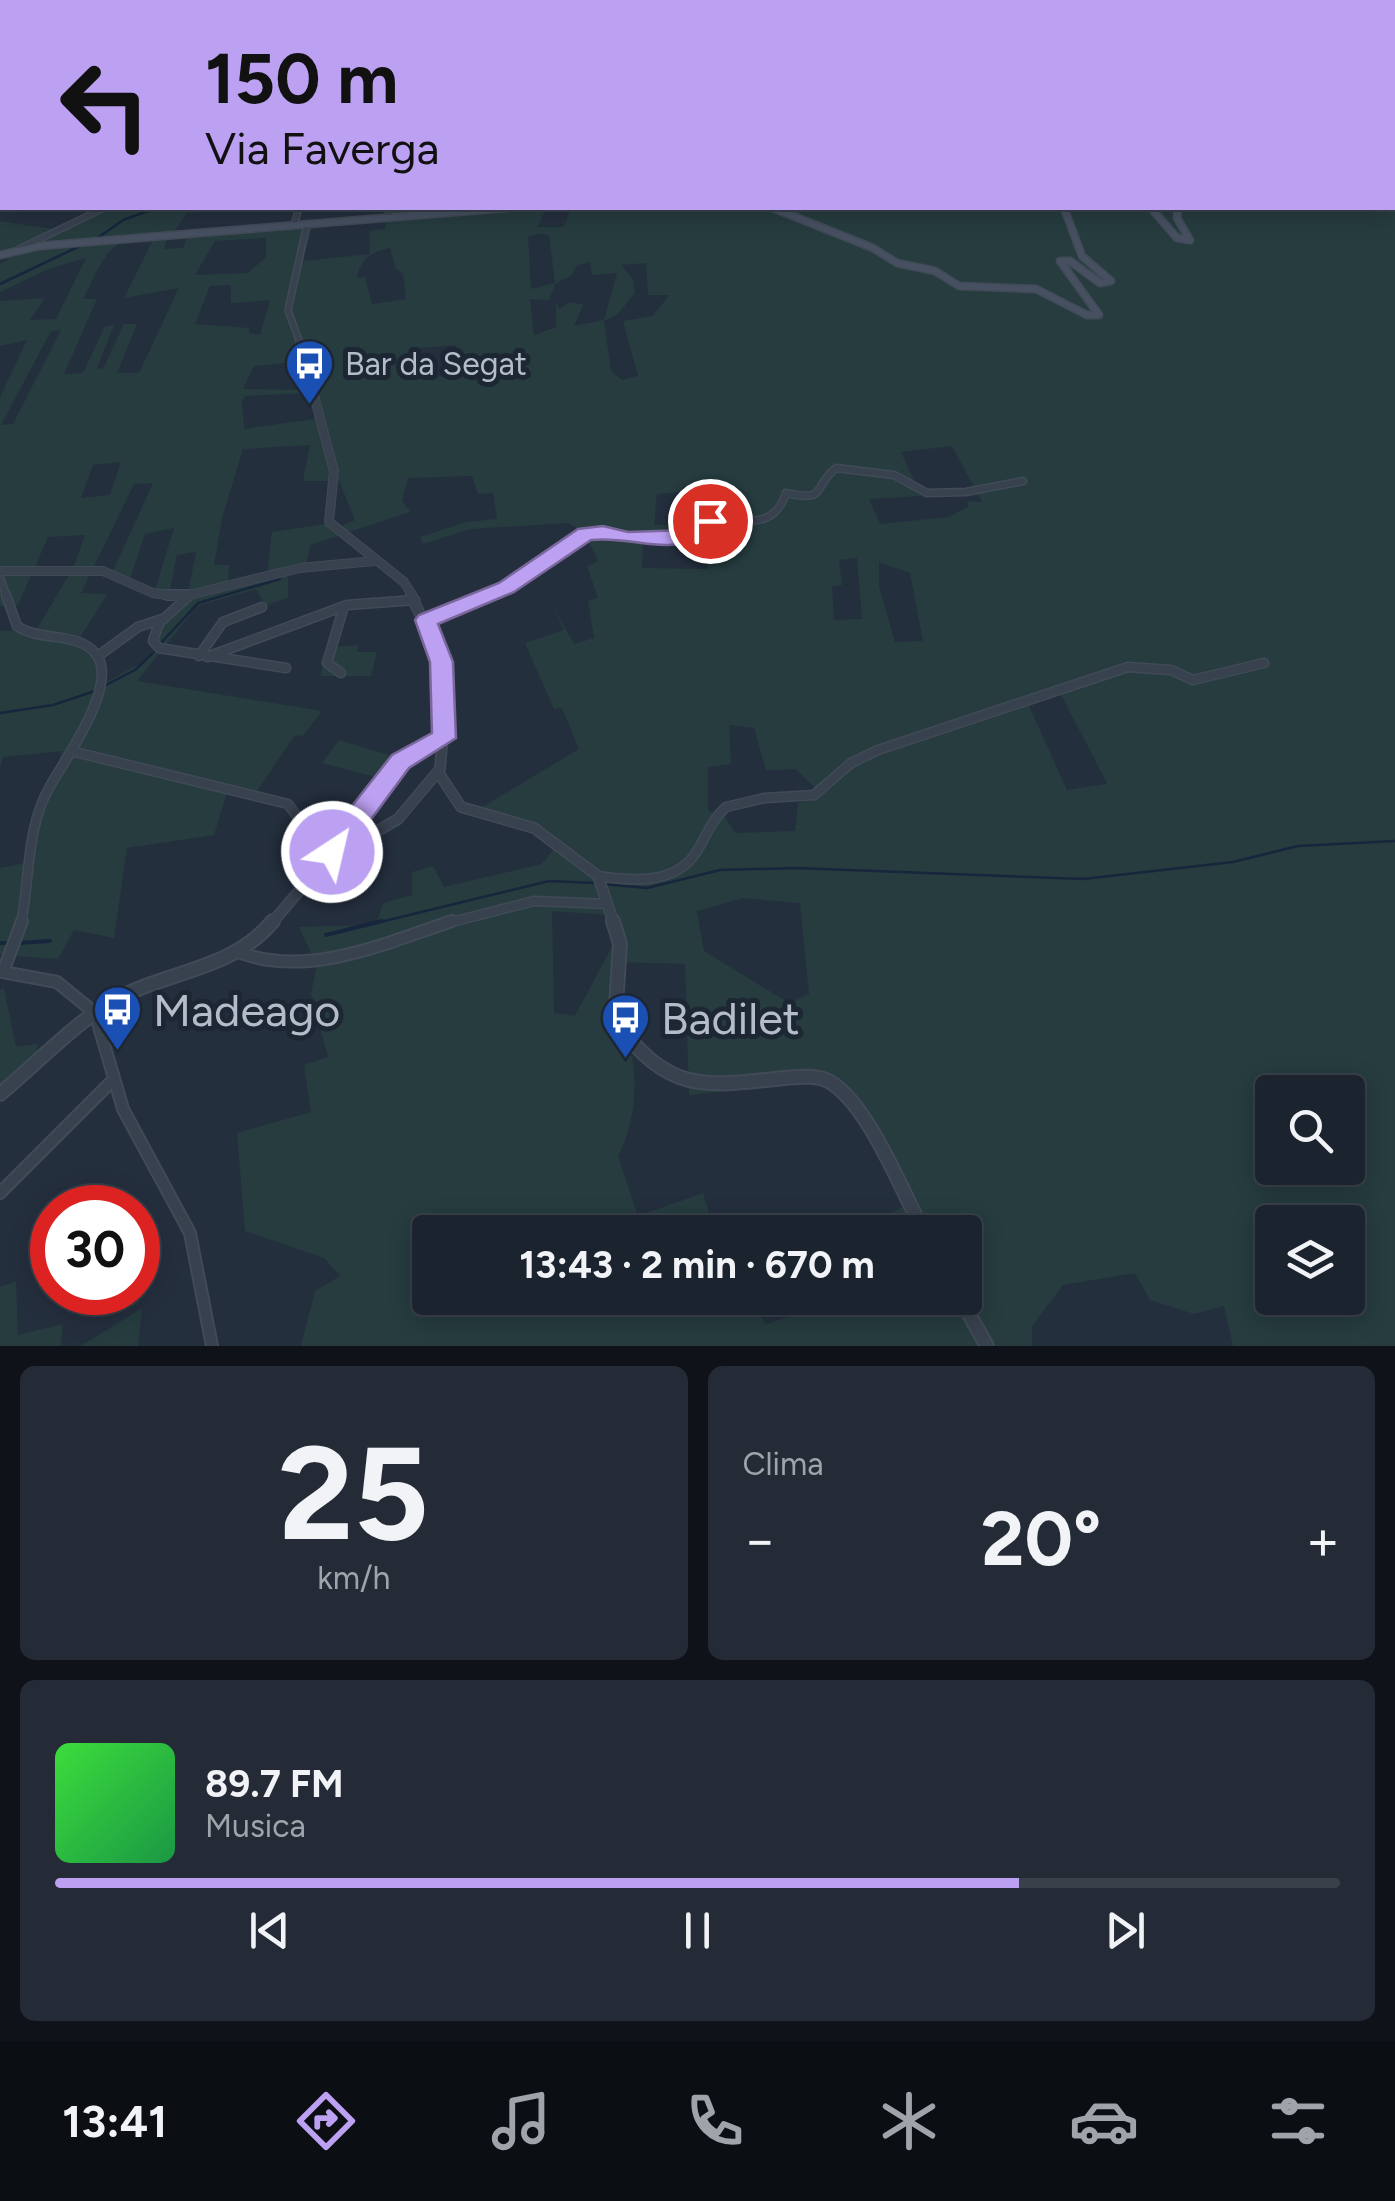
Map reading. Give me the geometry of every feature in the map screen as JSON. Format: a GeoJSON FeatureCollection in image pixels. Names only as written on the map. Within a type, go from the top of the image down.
{"type":"FeatureCollection","features":[{"type":"Feature","properties":{"kind":"main road"},"geometry":{"type":"LineString","coordinates":[[0,255],[19,249],[84,242],[480,210]]}},
{"type":"Feature","properties":{"kind":"main road"},"geometry":{"type":"LineString","coordinates":[[778,210],[873,248],[898,263],[936,272],[959,286],[1036,289],[1097,316],[1100,312],[1060,261],[1070,261],[1100,283],[1111,281],[1085,264],[1072,241],[1064,210]]}},
{"type":"Feature","properties":{"kind":"main road"},"geometry":{"type":"LineString","coordinates":[[1153,210],[1177,238],[1190,240],[1177,218],[1178,210]]}},
{"type":"Feature","properties":{"kind":"street"},"geometry":{"type":"LineString","coordinates":[[19,249],[100,210]]}},
{"type":"Feature","properties":{"kind":"street"},"geometry":{"type":"LineString","coordinates":[[294,224],[298,210]]}},
{"type":"Feature","properties":{"kind":"street"},"geometry":{"type":"LineString","coordinates":[[387,217],[391,210]]}},
{"type":"Feature","properties":{"kind":"street"},"geometry":{"type":"LineString","coordinates":[[0,1094],[96,1013],[134,990],[241,953],[262,937],[318,868],[398,818],[438,772],[444,738],[442,662],[426,620],[399,577],[374,562],[329,522],[334,471],[308,362],[288,310],[306,224]]}},
{"type":"Feature","properties":{"kind":"street"},"geometry":{"type":"LineString","coordinates":[[426,620],[506,588],[589,533],[628,539],[686,537],[700,534],[714,520],[768,520],[780,512],[786,493],[810,498],[820,494],[828,473],[836,468],[894,475],[928,492],[966,492],[1022,481]]}},
{"type":"Feature","properties":{"kind":"street"},"geometry":{"type":"LineString","coordinates":[[98,656],[78,643],[17,626],[10,616],[7,589],[0,574],[103,571],[152,593],[189,596],[300,568],[374,562]]}},
{"type":"Feature","properties":{"kind":"street"},"geometry":{"type":"LineString","coordinates":[[189,596],[162,619],[153,636],[155,645],[286,668]]}},
{"type":"Feature","properties":{"kind":"street"},"geometry":{"type":"LineString","coordinates":[[203,656],[344,606],[415,600]]}},
{"type":"Feature","properties":{"kind":"street"},"geometry":{"type":"LineString","coordinates":[[341,674],[327,663],[344,606]]}},
{"type":"Feature","properties":{"kind":"street"},"geometry":{"type":"LineString","coordinates":[[203,656],[222,622],[262,607]]}},
{"type":"Feature","properties":{"kind":"street"},"geometry":{"type":"LineString","coordinates":[[98,656],[138,627],[162,619]]}},
{"type":"Feature","properties":{"kind":"street"},"geometry":{"type":"LineString","coordinates":[[98,656],[91,716],[42,801],[15,943],[4,960],[3,970],[6,976],[51,979],[96,1013],[124,1109],[190,1233],[212,1346]]}},
{"type":"Feature","properties":{"kind":"street"},"geometry":{"type":"LineString","coordinates":[[438,772],[462,808],[534,828],[598,876],[631,879],[673,873],[690,861],[726,807],[764,798],[814,795],[852,764],[878,750],[1128,666],[1171,670],[1193,680],[1264,663]]}},
{"type":"Feature","properties":{"kind":"street"},"geometry":{"type":"LineString","coordinates":[[330,858],[345,831],[400,762],[444,738]]}},
{"type":"Feature","properties":{"kind":"street"},"geometry":{"type":"LineString","coordinates":[[71,751],[288,804],[299,819],[300,849],[318,868]]}},
{"type":"Feature","properties":{"kind":"street"},"geometry":{"type":"LineString","coordinates":[[598,876],[620,944],[613,1015],[620,1029],[668,1077],[687,1087],[813,1076],[834,1085],[852,1106],[914,1215]]}},
{"type":"Feature","properties":{"kind":"street"},"geometry":{"type":"LineString","coordinates":[[241,953],[255,960],[303,962],[380,944],[504,906],[557,897],[606,897]]}},
{"type":"Feature","properties":{"kind":"street"},"geometry":{"type":"LineString","coordinates":[[0,1193],[114,1079]]}},
{"type":"Feature","properties":{"kind":"street"},"geometry":{"type":"LineString","coordinates":[[970,1315],[987,1346]]}},
{"type":"Feature","properties":{"kind":"green space"},"geometry":{"type":"Polygon","coordinates":[[[92,210],[225,210],[187,213],[173,234],[168,234],[164,249],[183,248],[189,232],[390,216],[394,210],[545,210],[538,227],[564,227],[570,210],[1395,210],[1395,1346],[1233,1346],[1224,1306],[1194,1314],[1150,1300],[1135,1273],[1063,1285],[1032,1326],[1032,1346],[301,1346],[315,1291],[340,1276],[324,1258],[245,1231],[237,1133],[311,1112],[304,1065],[328,1057],[311,993],[317,965],[299,927],[376,925],[383,903],[412,895],[412,872],[433,866],[444,887],[542,864],[556,846],[535,830],[471,814],[579,749],[562,708],[554,709],[525,643],[564,630],[552,605],[574,644],[594,638],[588,601],[598,598],[587,566],[598,561],[585,533],[568,523],[470,529],[423,544],[420,537],[467,522],[497,519],[493,493],[478,494],[472,476],[408,478],[402,501],[410,512],[310,545],[305,570],[288,573],[288,597],[266,606],[256,589],[197,606],[137,681],[322,711],[303,736],[295,735],[255,794],[228,789],[214,835],[127,848],[114,938],[74,930],[58,959],[0,955],[0,868],[26,863],[62,751],[3,757],[0,768],[0,631],[37,629],[73,568],[85,535],[48,537],[18,605],[0,606],[0,397],[27,340],[0,346],[0,301],[45,298],[30,320],[56,319],[86,258],[48,269],[0,292],[0,264],[9,259],[0,257],[0,221],[53,229],[92,210]],[[386,220],[312,227],[303,261],[370,254],[369,231],[385,229],[386,220]],[[549,235],[528,237],[531,289],[555,283],[549,235]],[[155,236],[116,246],[102,262],[83,299],[97,299],[64,374],[83,373],[105,326],[114,325],[97,368],[103,369],[124,324],[137,324],[117,373],[139,373],[179,288],[124,298],[155,236]],[[266,238],[215,241],[195,275],[248,273],[266,257],[266,238]],[[390,248],[364,261],[357,278],[365,277],[372,304],[406,299],[403,274],[396,269],[390,248]],[[590,262],[577,265],[572,275],[555,284],[549,300],[530,299],[534,335],[556,327],[556,302],[559,309],[570,302],[583,305],[574,326],[604,320],[617,273],[592,275],[590,262]],[[646,263],[621,265],[633,279],[635,293],[618,314],[604,321],[611,371],[622,380],[638,376],[623,321],[653,316],[669,295],[648,295],[646,263]],[[231,285],[210,286],[195,324],[249,328],[249,333],[260,335],[270,300],[231,302],[231,285]],[[61,330],[51,331],[1,425],[13,424],[61,330]],[[456,345],[411,349],[408,378],[453,376],[456,345]],[[306,361],[254,366],[243,389],[309,390],[306,361]],[[309,393],[245,396],[244,429],[315,419],[309,393]],[[310,445],[243,449],[222,518],[214,565],[229,565],[228,583],[267,574],[272,532],[325,524],[333,530],[355,520],[339,481],[303,481],[310,445]],[[952,446],[901,452],[921,496],[869,499],[880,524],[949,517],[969,506],[967,501],[982,502],[952,446]],[[121,462],[93,465],[81,498],[110,495],[121,462]],[[153,483],[134,484],[81,593],[107,594],[78,641],[102,659],[101,685],[141,663],[156,647],[160,625],[188,593],[196,552],[177,555],[169,594],[155,590],[174,528],[145,534],[130,579],[113,571],[153,483]],[[692,491],[657,494],[654,525],[700,523],[692,491]],[[706,538],[643,540],[642,568],[708,569],[706,538]],[[857,558],[839,560],[842,585],[832,587],[834,620],[862,619],[857,558]],[[879,562],[879,587],[895,642],[923,641],[910,573],[879,562]],[[1060,693],[1029,706],[1067,790],[1106,784],[1107,783],[1060,693]],[[729,725],[731,764],[708,767],[708,811],[724,815],[735,833],[795,831],[798,803],[813,800],[814,787],[796,769],[766,770],[754,728],[729,725]],[[743,898],[697,911],[704,951],[789,1003],[809,994],[800,903],[743,898]],[[552,911],[554,1013],[575,1016],[616,939],[610,915],[552,911]],[[616,962],[608,1022],[631,1054],[634,1079],[631,1120],[618,1156],[638,1215],[412,1215],[412,1315],[759,1315],[766,1324],[795,1315],[982,1315],[982,1215],[888,1215],[912,1201],[836,1081],[689,1095],[685,964],[616,962]]]}},
{"type":"Feature","properties":{"kind":"green space"},"geometry":{"type":"Polygon","coordinates":[[[358,645],[357,652],[377,652],[371,676],[320,676],[330,647],[358,645]]]}},
{"type":"Feature","properties":{"kind":"green space"},"geometry":{"type":"Polygon","coordinates":[[[339,740],[402,759],[387,780],[322,763],[339,740]]]}},
{"type":"Feature","properties":{"kind":"green space"},"geometry":{"type":"Polygon","coordinates":[[[4,988],[16,1047],[37,1044],[39,1066],[0,1100],[0,990],[4,988]]]}},
{"type":"Feature","properties":{"kind":"green space"},"geometry":{"type":"Polygon","coordinates":[[[703,1193],[710,1215],[641,1215],[703,1193]]]}},
{"type":"Feature","properties":{"kind":"green space"},"geometry":{"type":"Polygon","coordinates":[[[16,1281],[18,1335],[63,1324],[61,1346],[0,1346],[0,1287],[16,1281]]]}},
{"type":"Feature","properties":{"kind":"green space"},"geometry":{"type":"Polygon","coordinates":[[[131,1315],[141,1315],[138,1346],[81,1346],[131,1315]]]}},
{"type":"Feature","properties":{"kind":"waterway"},"geometry":{"type":"LineString","coordinates":[[96,239],[123,220],[150,210]]}},
{"type":"Feature","properties":{"kind":"waterway"},"geometry":{"type":"LineString","coordinates":[[0,284],[80,246]]}},
{"type":"Feature","properties":{"kind":"waterway"},"geometry":{"type":"LineString","coordinates":[[161,643],[198,603],[280,579]]}},
{"type":"Feature","properties":{"kind":"waterway"},"geometry":{"type":"LineString","coordinates":[[102,687],[135,670],[157,649]]}},
{"type":"Feature","properties":{"kind":"waterway"},"geometry":{"type":"LineString","coordinates":[[0,713],[53,705],[95,691]]}},
{"type":"Feature","properties":{"kind":"waterway"},"geometry":{"type":"LineString","coordinates":[[603,884],[647,888],[720,870],[796,868],[1083,879],[1233,862],[1298,846],[1395,841]]}},
{"type":"Feature","properties":{"kind":"waterway"},"geometry":{"type":"LineString","coordinates":[[372,924],[549,881],[595,883]]}},
{"type":"Feature","properties":{"kind":"waterway"},"geometry":{"type":"LineString","coordinates":[[326,935],[382,921]]}},
{"type":"Feature","properties":{"kind":"waterway"},"geometry":{"type":"LineString","coordinates":[[17,943],[50,941]]}},
{"type":"Feature","properties":{"kind":"waterway"},"geometry":{"type":"LineString","coordinates":[[0,943],[9,943]]}},
{"type":"Feature","properties":{"kind":"place","name":"Bar da Segat"},"geometry":{"type":"Point","coordinates":[310,406]}},
{"type":"Feature","properties":{"kind":"place","name":"Madeago"},"geometry":{"type":"Point","coordinates":[118,1052]}},
{"type":"Feature","properties":{"kind":"place","name":"Badilet"},"geometry":{"type":"Point","coordinates":[626,1060]}},
{"type":"Feature","properties":{"kind":"route"},"geometry":{"type":"LineString","coordinates":[[332,852],[400,762],[431,740],[444,738],[442,662],[426,620],[506,588],[586,534],[603,532],[628,539],[692,536],[700,534],[710,521]]}}]}
